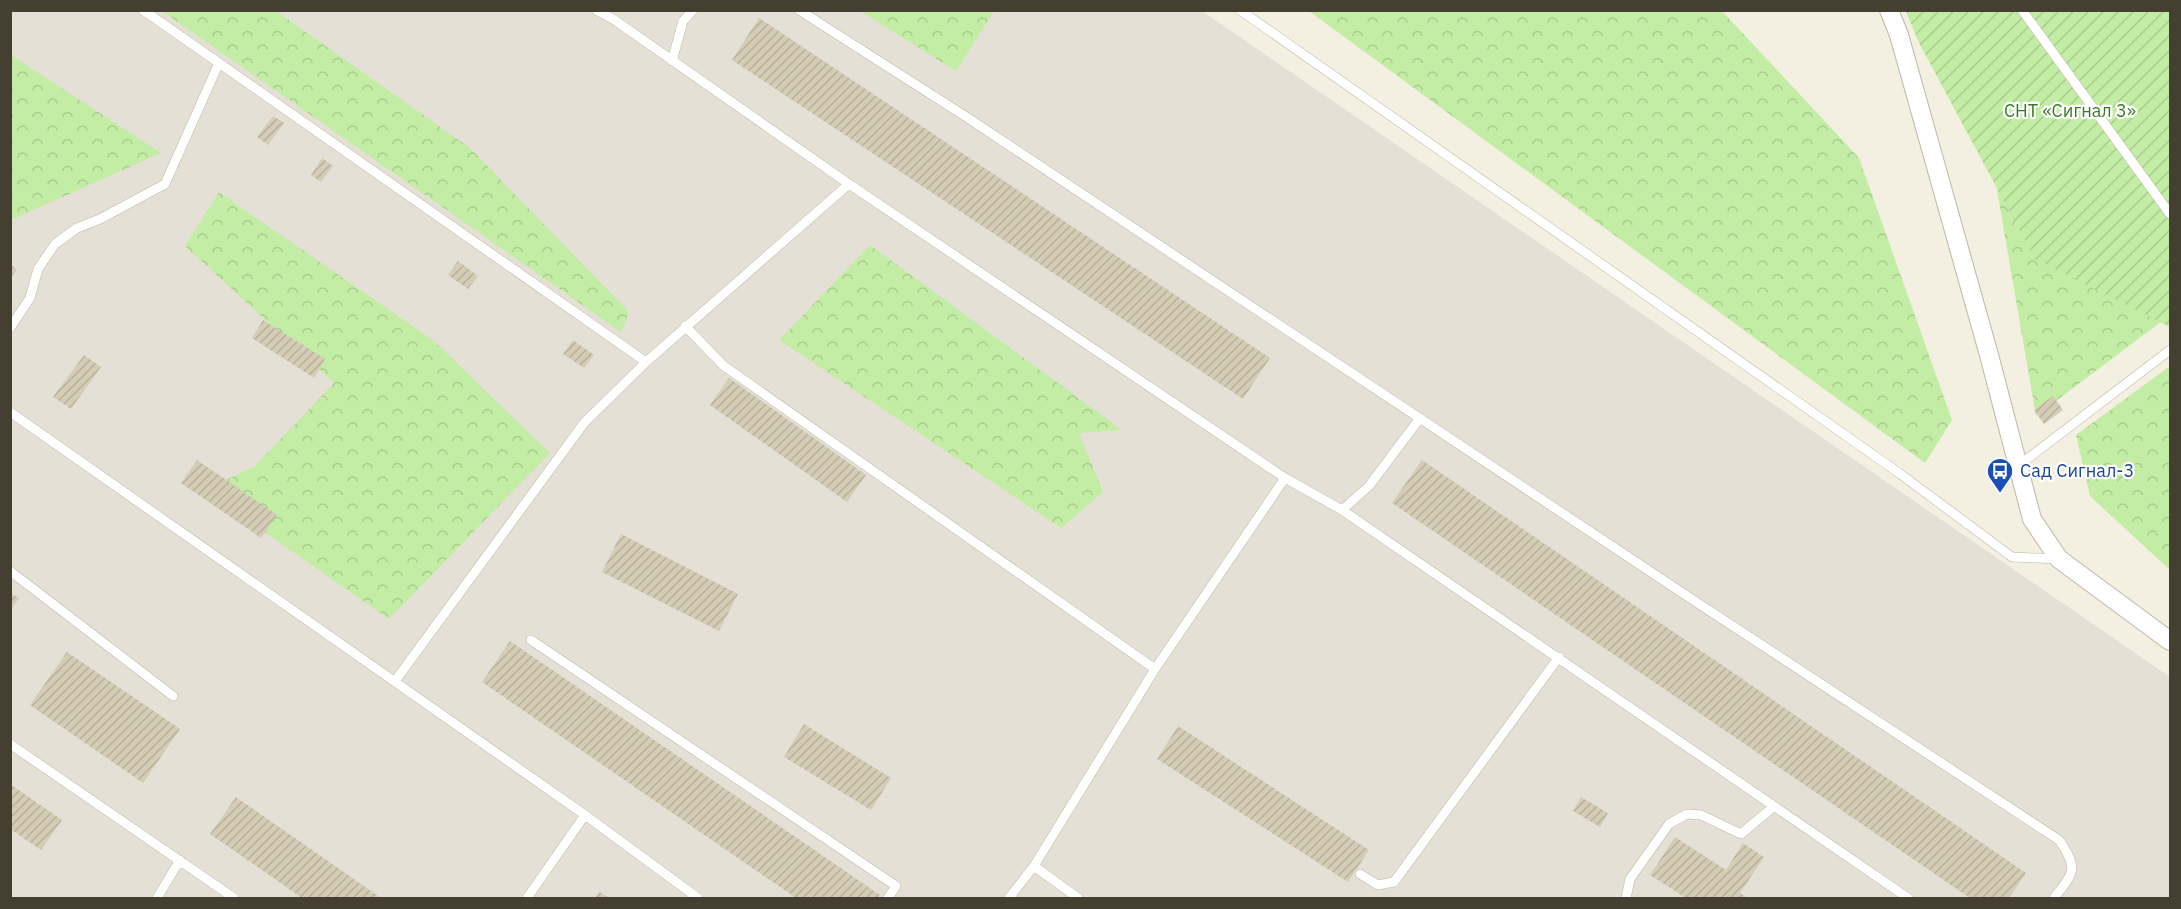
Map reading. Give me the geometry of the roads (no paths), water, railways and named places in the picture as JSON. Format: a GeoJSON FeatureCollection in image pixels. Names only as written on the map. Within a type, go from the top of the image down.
{"type":"FeatureCollection","features":[{"type":"Feature","properties":{"kind":"street"},"geometry":{"type":"LineString","coordinates":[[1889,10],[1899,35],[2032,519],[2059,559],[2170,641]]}},
{"type":"Feature","properties":{"kind":"lane"},"geometry":{"type":"LineString","coordinates":[[143,10],[646,362]]}},
{"type":"Feature","properties":{"kind":"lane"},"geometry":{"type":"LineString","coordinates":[[596,10],[613,19],[849,184],[1286,478],[1342,510],[1908,898]]}},
{"type":"Feature","properties":{"kind":"lane"},"geometry":{"type":"LineString","coordinates":[[672,61],[683,21],[693,10]]}},
{"type":"Feature","properties":{"kind":"lane"},"geometry":{"type":"LineString","coordinates":[[799,10],[978,125],[2059,840],[2071,857],[2072,875],[2054,898]]}},
{"type":"Feature","properties":{"kind":"lane"},"geometry":{"type":"LineString","coordinates":[[1240,10],[1889,466],[2012,557],[2059,559]]}},
{"type":"Feature","properties":{"kind":"lane"},"geometry":{"type":"LineString","coordinates":[[2022,10],[2170,214]]}},
{"type":"Feature","properties":{"kind":"lane"},"geometry":{"type":"LineString","coordinates":[[10,328],[30,298],[38,269],[55,244],[77,228],[100,219],[165,184],[219,63]]}},
{"type":"Feature","properties":{"kind":"lane"},"geometry":{"type":"LineString","coordinates":[[395,681],[584,423],[685,326],[849,184]]}},
{"type":"Feature","properties":{"kind":"lane"},"geometry":{"type":"LineString","coordinates":[[685,326],[724,366],[1155,669]]}},
{"type":"Feature","properties":{"kind":"lane"},"geometry":{"type":"LineString","coordinates":[[2018,466],[2170,350]]}},
{"type":"Feature","properties":{"kind":"lane"},"geometry":{"type":"LineString","coordinates":[[11,413],[585,815],[698,898]]}},
{"type":"Feature","properties":{"kind":"lane"},"geometry":{"type":"LineString","coordinates":[[1342,510],[1369,486],[1420,418]]}},
{"type":"Feature","properties":{"kind":"lane"},"geometry":{"type":"LineString","coordinates":[[1009,898],[1034,866],[1155,669],[1286,478]]}},
{"type":"Feature","properties":{"kind":"lane"},"geometry":{"type":"LineString","coordinates":[[10,571],[173,696]]}},
{"type":"Feature","properties":{"kind":"lane"},"geometry":{"type":"LineString","coordinates":[[531,640],[896,886],[888,898]]}},
{"type":"Feature","properties":{"kind":"lane"},"geometry":{"type":"LineString","coordinates":[[1360,874],[1378,885],[1394,882],[1559,657]]}},
{"type":"Feature","properties":{"kind":"lane"},"geometry":{"type":"LineString","coordinates":[[10,744],[234,898]]}},
{"type":"Feature","properties":{"kind":"lane"},"geometry":{"type":"LineString","coordinates":[[1626,898],[1630,879],[1669,824],[1687,814],[1701,815],[1741,834],[1773,807]]}},
{"type":"Feature","properties":{"kind":"lane"},"geometry":{"type":"LineString","coordinates":[[527,898],[585,815]]}},
{"type":"Feature","properties":{"kind":"lane"},"geometry":{"type":"LineString","coordinates":[[157,898],[180,860]]}},
{"type":"Feature","properties":{"kind":"lane"},"geometry":{"type":"LineString","coordinates":[[1034,866],[1078,898]]}},
{"type":"Feature","properties":{"kind":"place","name":"Сад Сигнал-3"},"geometry":{"type":"Point","coordinates":[2000,494]}},
{"type":"Feature","properties":{"kind":"park label","name":"СНТ «Сигнал 3»"},"geometry":{"type":"Point","coordinates":[2070,111]}}]}
